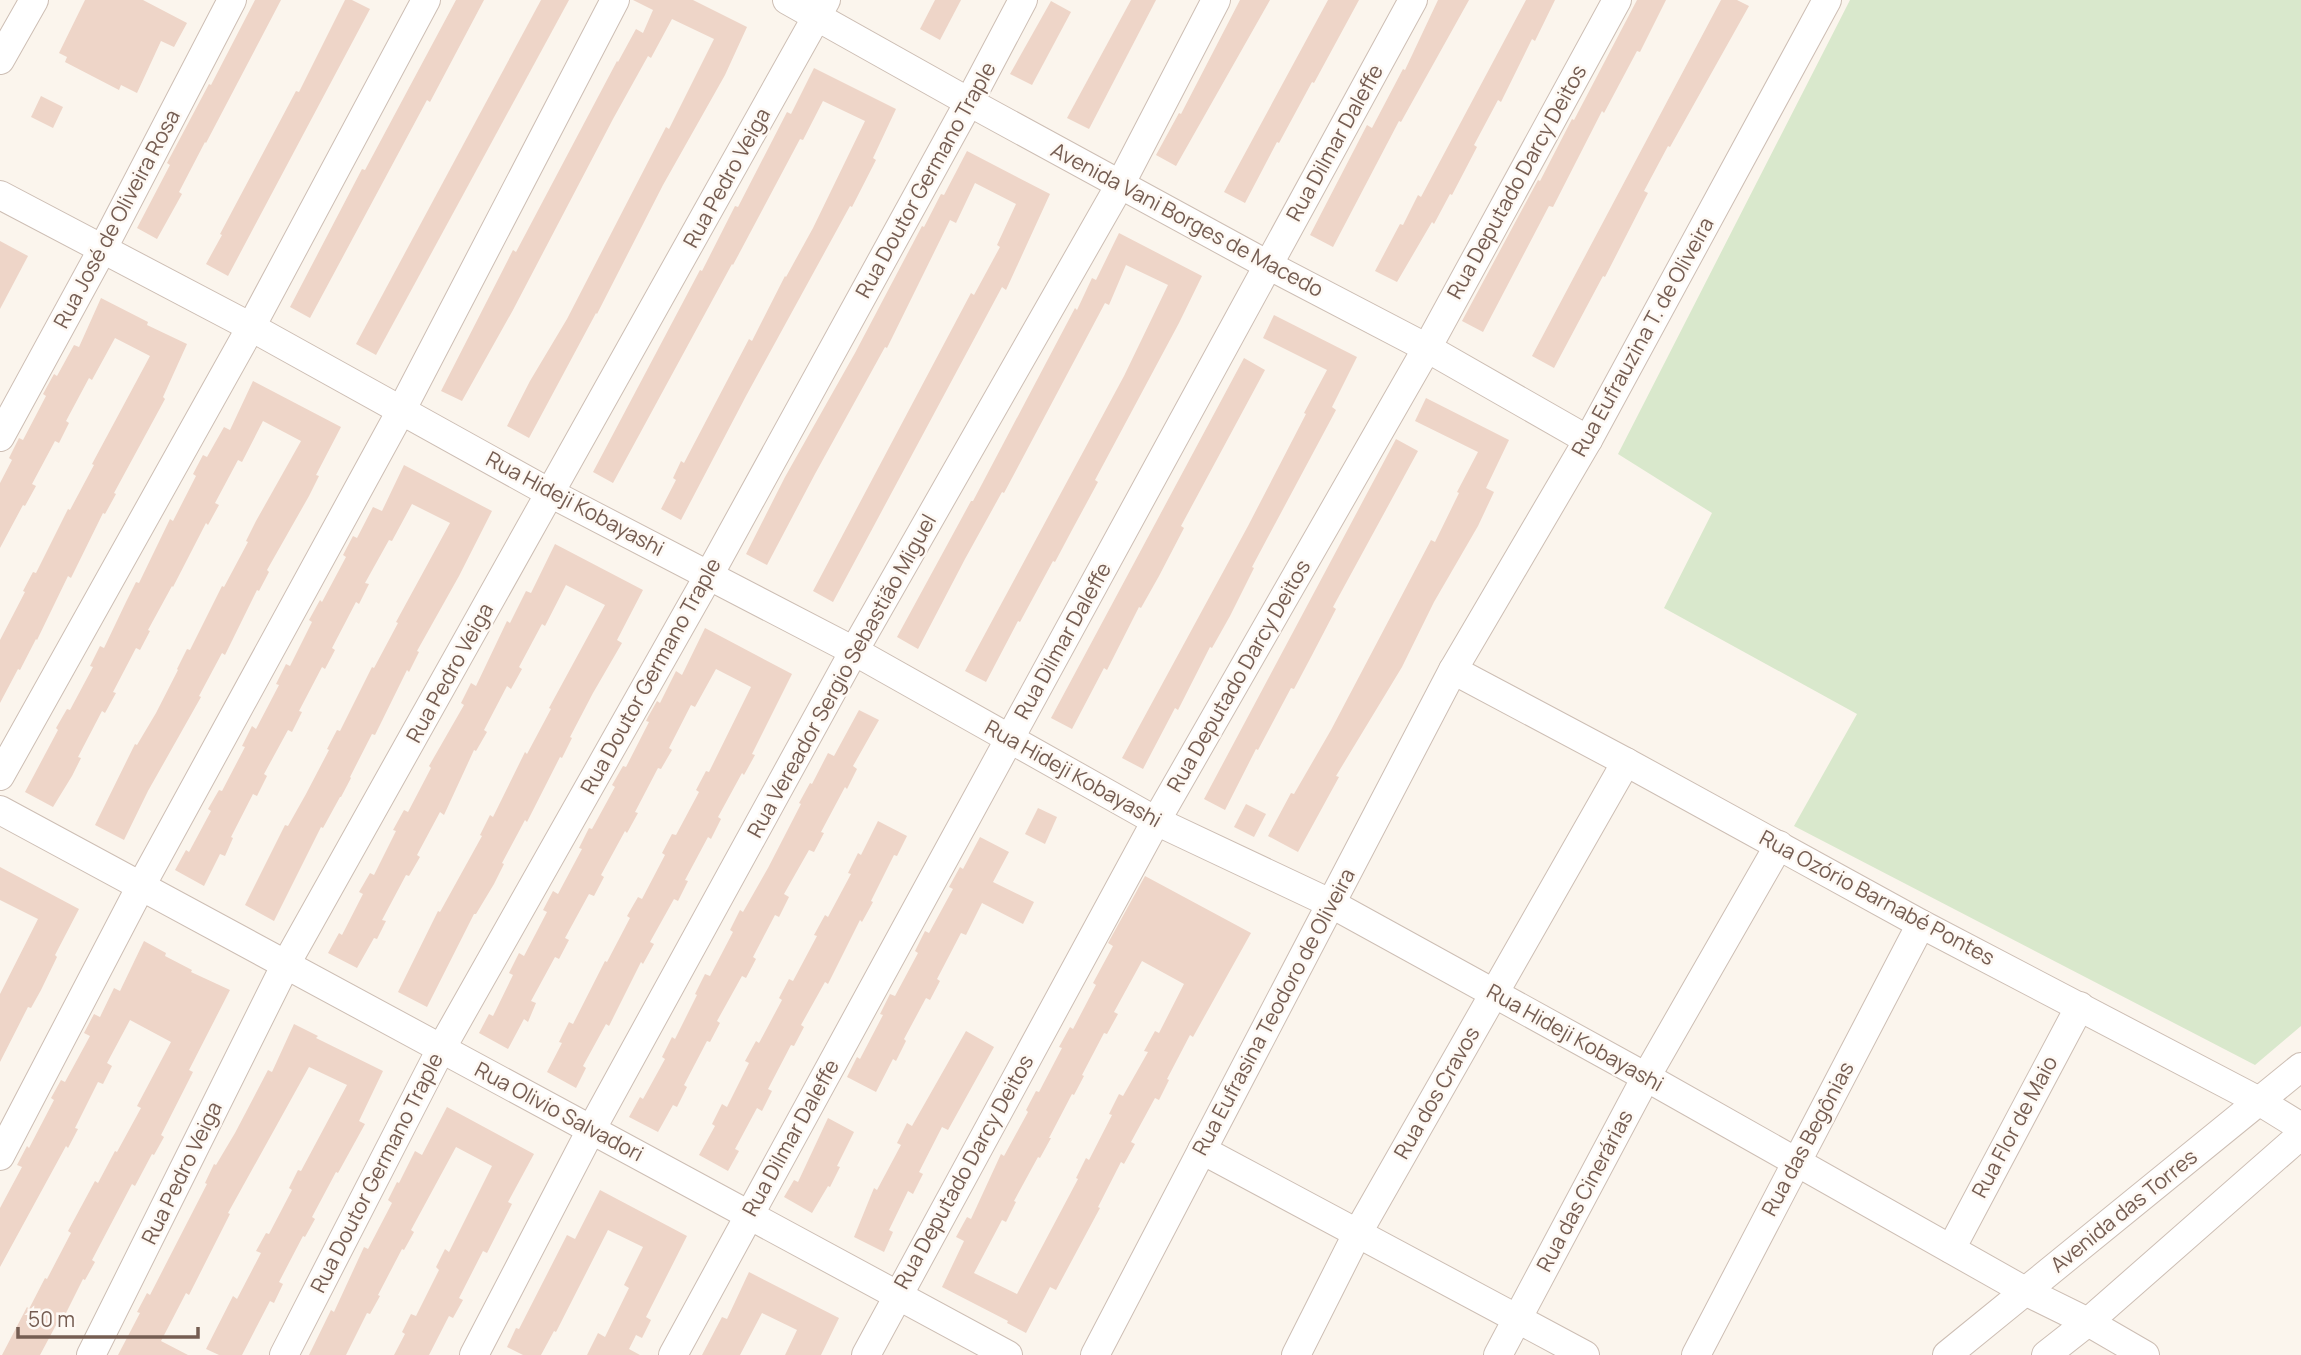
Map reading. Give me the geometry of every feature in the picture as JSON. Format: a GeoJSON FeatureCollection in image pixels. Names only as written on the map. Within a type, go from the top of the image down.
{"type":"FeatureCollection","features":[{"type":"Feature","properties":{"kind":"street"},"geometry":{"type":"LineString","coordinates":[[0,60],[34,0]]}},
{"type":"Feature","properties":{"kind":"street","name":"Rua José de Oliveira Rosa"},"geometry":{"type":"LineString","coordinates":[[0,437],[102,250],[232,0]]}},
{"type":"Feature","properties":{"kind":"street"},"geometry":{"type":"LineString","coordinates":[[0,776],[251,327],[426,0]]}},
{"type":"Feature","properties":{"kind":"street"},"geometry":{"type":"LineString","coordinates":[[0,1156],[141,886],[402,409],[615,0]]}},
{"type":"Feature","properties":{"kind":"street","name":"Avenida Vani Borges de Macedo"},"geometry":{"type":"LineString","coordinates":[[787,0],[822,8],[969,102],[1268,265],[1427,348],[1588,439]]}},
{"type":"Feature","properties":{"kind":"street","name":"Rua Doutor Germano Traple"},"geometry":{"type":"LineString","coordinates":[[284,1355],[441,1049],[709,575],[1023,0]]}},
{"type":"Feature","properties":{"kind":"street","name":"Rua Vereador Sergio Sebastião Miguel"},"geometry":{"type":"LineString","coordinates":[[474,1355],[591,1130],[854,651],[1121,183],[1216,0]]}},
{"type":"Feature","properties":{"kind":"street","name":"Rua Dilmar Daleffe"},"geometry":{"type":"LineString","coordinates":[[673,1355],[1413,0]]}},
{"type":"Feature","properties":{"kind":"street","name":"Rua Deputado Darcy Deitos"},"geometry":{"type":"LineString","coordinates":[[866,1355],[1156,821],[1427,348],[1617,0]]}},
{"type":"Feature","properties":{"kind":"street","name":"Rua Eufrauzina T. de Oliveira"},"geometry":{"type":"LineString","coordinates":[[1452,670],[1588,439],[1827,0]]}},
{"type":"Feature","properties":{"kind":"street","name":"Rua Pedro Veiga"},"geometry":{"type":"LineString","coordinates":[[92,1355],[286,964],[822,8]]}},
{"type":"Feature","properties":{"kind":"street","name":"Rua Hideji Kobayashi"},"geometry":{"type":"LineString","coordinates":[[0,195],[251,327],[550,493],[854,651],[1156,821],[1331,903],[2025,1291],[2088,1322],[2145,1355]]}},
{"type":"Feature","properties":{"kind":"street","name":"Rua Ozório Barnabé Pontes"},"geometry":{"type":"LineString","coordinates":[[1452,670],[1921,924],[2259,1101],[2301,1127]]}},
{"type":"Feature","properties":{"kind":"street","name":"Rua Eufrasina Teodoro de Oliveira"},"geometry":{"type":"LineString","coordinates":[[1095,1355],[1452,670]]}},
{"type":"Feature","properties":{"kind":"street","name":"Rua dos Cravos"},"geometry":{"type":"LineString","coordinates":[[1296,1355],[1357,1234],[1626,762]]}},
{"type":"Feature","properties":{"kind":"street","name":"Rua Olivio Salvadori"},"geometry":{"type":"LineString","coordinates":[[0,810],[1007,1355]]}},
{"type":"Feature","properties":{"kind":"street","name":"Rua das Cinerárias"},"geometry":{"type":"LineString","coordinates":[[1498,1355],[1646,1077],[1779,845]]}},
{"type":"Feature","properties":{"kind":"street","name":"Rua das Begônias"},"geometry":{"type":"LineString","coordinates":[[1696,1355],[1921,924]]}},
{"type":"Feature","properties":{"kind":"street","name":"Rua Flor de Maio"},"geometry":{"type":"LineString","coordinates":[[1951,1249],[2080,1006]]}},
{"type":"Feature","properties":{"kind":"street","name":"Avenida das Torres"},"geometry":{"type":"LineString","coordinates":[[1947,1355],[2301,1067]]}},
{"type":"Feature","properties":{"kind":"street"},"geometry":{"type":"LineString","coordinates":[[2046,1355],[2088,1322],[2301,1135]]}},
{"type":"Feature","properties":{"kind":"street"},"geometry":{"type":"LineString","coordinates":[[1202,1150],[1585,1355]]}},
{"type":"Feature","properties":{"kind":"green space"},"geometry":{"type":"Polygon","coordinates":[[[1850,0],[2301,0],[2301,1026],[2255,1065],[1794,826],[1857,714],[1664,608],[1712,513],[1618,454],[1850,0]]]}},
{"type":"Feature","properties":{"kind":"building"},"geometry":{"type":"Polygon","coordinates":[[[85,0],[143,0],[187,23],[174,47],[161,41],[137,93],[121,85],[119,90],[65,62],[67,57],[59,53],[85,0]]]}},
{"type":"Feature","properties":{"kind":"building"},"geometry":{"type":"Polygon","coordinates":[[[255,0],[281,0],[179,192],[182,194],[157,239],[137,228],[170,165],[167,163],[255,0]]]}},
{"type":"Feature","properties":{"kind":"building"},"geometry":{"type":"Polygon","coordinates":[[[345,0],[352,0],[370,9],[228,276],[206,264],[296,91],[299,92],[345,0]]]}},
{"type":"Feature","properties":{"kind":"building"},"geometry":{"type":"Polygon","coordinates":[[[456,0],[484,0],[310,318],[290,307],[362,169],[365,170],[456,0]]]}},
{"type":"Feature","properties":{"kind":"building"},"geometry":{"type":"Polygon","coordinates":[[[541,0],[569,0],[376,355],[356,344],[541,0]]]}},
{"type":"Feature","properties":{"kind":"building"},"geometry":{"type":"Polygon","coordinates":[[[633,0],[693,0],[747,27],[725,75],[663,185],[529,438],[507,426],[567,319],[666,127],[669,129],[714,39],[672,19],[613,119],[462,401],[441,391],[513,250],[516,252],[617,61],[636,29],[643,33],[653,10],[633,0]]]}},
{"type":"Feature","properties":{"kind":"building"},"geometry":{"type":"Polygon","coordinates":[[[935,0],[961,0],[940,40],[920,29],[935,0]]]}},
{"type":"Feature","properties":{"kind":"building"},"geometry":{"type":"Polygon","coordinates":[[[1131,0],[1156,0],[1089,129],[1067,118],[1131,0]]]}},
{"type":"Feature","properties":{"kind":"building"},"geometry":{"type":"Polygon","coordinates":[[[1240,0],[1270,0],[1176,166],[1156,155],[1179,113],[1181,114],[1240,0]]]}},
{"type":"Feature","properties":{"kind":"building"},"geometry":{"type":"Polygon","coordinates":[[[1328,0],[1359,0],[1245,203],[1224,192],[1328,0]]]}},
{"type":"Feature","properties":{"kind":"building"},"geometry":{"type":"Polygon","coordinates":[[[1438,0],[1469,0],[1401,122],[1399,121],[1333,247],[1310,235],[1367,125],[1372,128],[1403,69],[1405,70],[1438,0]]]}},
{"type":"Feature","properties":{"kind":"building"},"geometry":{"type":"Polygon","coordinates":[[[1526,0],[1555,0],[1501,102],[1498,100],[1474,145],[1477,147],[1452,195],[1450,194],[1434,224],[1432,222],[1397,282],[1375,271],[1418,195],[1421,197],[1526,0]]]}},
{"type":"Feature","properties":{"kind":"building"},"geometry":{"type":"Polygon","coordinates":[[[1637,0],[1666,0],[1640,52],[1637,51],[1604,113],[1602,111],[1553,207],[1549,206],[1483,332],[1462,321],[1538,180],[1540,181],[1572,119],[1574,120],[1637,0]]]}},
{"type":"Feature","properties":{"kind":"building"},"geometry":{"type":"Polygon","coordinates":[[[1721,0],[1737,0],[1749,6],[1670,147],[1668,146],[1644,191],[1648,193],[1605,277],[1603,276],[1554,368],[1532,356],[1721,0]]]}},
{"type":"Feature","properties":{"kind":"building"},"geometry":{"type":"Polygon","coordinates":[[[1051,1],[1071,12],[1032,85],[1010,74],[1051,1]]]}},
{"type":"Feature","properties":{"kind":"building"},"geometry":{"type":"Polygon","coordinates":[[[814,68],[896,109],[873,158],[876,160],[852,207],[850,206],[746,396],[681,520],[661,509],[676,480],[673,478],[681,461],[684,463],[749,339],[752,341],[813,228],[865,121],[823,101],[613,483],[593,472],[735,206],[738,207],[787,112],[791,114],[814,68]]]}},
{"type":"Feature","properties":{"kind":"building"},"geometry":{"type":"Polygon","coordinates":[[[41,96],[63,107],[53,128],[31,117],[41,96]]]}},
{"type":"Feature","properties":{"kind":"building"},"geometry":{"type":"Polygon","coordinates":[[[967,151],[1050,194],[1006,290],[1002,287],[833,602],[813,591],[971,293],[974,295],[1000,247],[997,245],[1016,204],[975,183],[956,223],[950,220],[887,348],[885,347],[767,565],[746,554],[922,226],[924,227],[941,194],[944,195],[967,151]]]}},
{"type":"Feature","properties":{"kind":"building"},"geometry":{"type":"Polygon","coordinates":[[[1119,233],[1202,276],[1095,480],[1098,482],[986,682],[965,671],[1124,376],[1168,285],[1126,265],[1109,305],[1105,303],[918,649],[897,637],[973,501],[1075,308],[1077,310],[1092,278],[1096,280],[1119,233]]]}},
{"type":"Feature","properties":{"kind":"building"},"geometry":{"type":"Polygon","coordinates":[[[0,241],[28,256],[0,309],[0,241]]]}},
{"type":"Feature","properties":{"kind":"building"},"geometry":{"type":"Polygon","coordinates":[[[101,298],[148,322],[147,325],[187,344],[163,397],[165,399],[114,493],[116,494],[105,514],[103,513],[71,578],[68,576],[37,640],[0,703],[0,640],[33,572],[36,573],[150,356],[115,338],[92,380],[89,378],[66,421],[69,423],[59,443],[55,441],[32,484],[36,486],[0,548],[0,483],[12,460],[9,458],[19,438],[23,440],[46,396],[43,394],[54,374],[57,376],[74,345],[79,347],[101,298]]]}},
{"type":"Feature","properties":{"kind":"building"},"geometry":{"type":"Polygon","coordinates":[[[1274,315],[1357,357],[1332,407],[1336,410],[1252,567],[1254,568],[1230,616],[1212,648],[1210,647],[1178,710],[1175,708],[1143,769],[1122,758],[1248,526],[1327,370],[1263,338],[1274,315]]]}},
{"type":"Feature","properties":{"kind":"building"},"geometry":{"type":"Polygon","coordinates":[[[1244,358],[1265,370],[1181,526],[1184,528],[1159,576],[1141,608],[1139,607],[1107,670],[1104,668],[1072,729],[1051,718],[1244,358]]]}},
{"type":"Feature","properties":{"kind":"building"},"geometry":{"type":"Polygon","coordinates":[[[253,381],[341,427],[316,475],[319,476],[309,496],[267,570],[269,572],[259,591],[257,590],[225,655],[222,653],[124,840],[95,825],[135,744],[137,745],[156,713],[187,649],[190,650],[248,542],[246,541],[256,521],[301,441],[263,421],[242,462],[238,460],[215,503],[219,505],[208,525],[206,523],[148,630],[150,631],[140,650],[136,648],[113,692],[116,693],[105,713],[102,711],[78,757],[81,758],[72,776],[53,807],[25,792],[58,730],[56,728],[67,709],[70,710],[93,667],[90,666],[100,646],[104,648],[170,519],[173,521],[196,476],[193,474],[203,455],[207,457],[224,427],[230,430],[253,381]]]}},
{"type":"Feature","properties":{"kind":"building"},"geometry":{"type":"Polygon","coordinates":[[[1426,398],[1509,440],[1486,488],[1494,492],[1478,526],[1434,602],[1402,667],[1336,776],[1339,777],[1298,852],[1268,836],[1291,793],[1294,794],[1331,730],[1431,540],[1435,542],[1478,452],[1415,421],[1426,398]]]}},
{"type":"Feature","properties":{"kind":"building"},"geometry":{"type":"Polygon","coordinates":[[[1396,439],[1418,451],[1333,607],[1336,609],[1294,689],[1291,688],[1258,750],[1256,749],[1225,810],[1204,799],[1396,439]]]}},
{"type":"Feature","properties":{"kind":"building"},"geometry":{"type":"Polygon","coordinates":[[[404,465],[492,511],[375,735],[372,734],[341,797],[323,828],[321,827],[274,921],[245,905],[285,825],[288,826],[306,794],[337,730],[340,731],[450,523],[412,504],[365,583],[369,584],[359,604],[356,602],[332,648],[335,650],[325,669],[322,667],[299,711],[302,712],[292,732],[288,730],[264,774],[267,776],[257,796],[253,794],[231,837],[233,838],[225,856],[220,854],[204,886],[175,870],[186,850],[189,852],[219,790],[222,791],[245,747],[242,746],[252,726],[256,729],[279,685],[276,684],[286,664],[290,666],[312,622],[309,620],[346,557],[343,555],[353,536],[357,538],[373,507],[382,511],[404,465]]]}},
{"type":"Feature","properties":{"kind":"building"},"geometry":{"type":"Polygon","coordinates":[[[555,544],[643,590],[617,640],[622,643],[570,737],[572,738],[562,758],[560,757],[527,822],[525,820],[502,863],[504,864],[494,884],[474,914],[427,1007],[398,992],[438,911],[440,912],[482,836],[480,835],[490,815],[493,817],[605,605],[566,585],[545,626],[542,624],[519,667],[522,669],[511,689],[507,686],[484,730],[487,732],[476,751],[474,750],[444,815],[440,812],[417,855],[420,857],[409,876],[406,875],[382,920],[386,921],[377,939],[374,938],[357,968],[328,953],[339,933],[342,935],[363,894],[359,892],[370,873],[374,875],[404,810],[408,812],[431,768],[429,766],[464,705],[461,703],[471,683],[476,686],[507,621],[510,623],[526,591],[531,593],[555,544]]]}},
{"type":"Feature","properties":{"kind":"building"},"geometry":{"type":"Polygon","coordinates":[[[705,628],[792,674],[752,754],[755,755],[718,817],[721,819],[685,880],[688,881],[678,901],[674,899],[650,942],[654,944],[643,964],[641,962],[609,1026],[606,1024],[583,1066],[586,1068],[576,1088],[547,1072],[562,1043],[559,1042],[569,1022],[573,1024],[605,961],[607,962],[638,897],[642,899],[665,855],[662,853],[672,834],[676,835],[699,792],[696,790],[706,771],[709,772],[751,687],[716,669],[695,707],[691,705],[669,748],[672,750],[661,769],[658,768],[635,812],[638,813],[601,875],[604,877],[594,896],[589,894],[565,938],[569,940],[559,959],[555,957],[531,1001],[536,1003],[528,1022],[524,1019],[508,1049],[479,1033],[489,1014],[493,1016],[513,975],[509,973],[519,953],[524,956],[547,912],[543,910],[553,891],[558,894],[582,849],[579,848],[589,828],[592,829],[615,787],[612,785],[623,766],[626,767],[649,722],[646,721],[648,717],[657,701],[660,703],[676,671],[682,675],[705,628]]]}},
{"type":"Feature","properties":{"kind":"building"},"geometry":{"type":"Polygon","coordinates":[[[859,710],[879,720],[853,766],[857,769],[821,832],[824,833],[814,852],[809,850],[784,894],[789,897],[779,917],[775,915],[753,957],[756,959],[746,978],[742,976],[717,1021],[720,1023],[710,1042],[707,1041],[684,1085],[687,1087],[677,1107],[673,1105],[658,1132],[629,1117],[640,1097],[643,1099],[665,1059],[662,1057],[672,1037],[675,1039],[705,974],[710,976],[733,932],[730,930],[740,910],[743,912],[768,868],[810,783],[812,784],[828,753],[834,756],[859,710]]]}},
{"type":"Feature","properties":{"kind":"building"},"geometry":{"type":"Polygon","coordinates":[[[1246,804],[1266,814],[1254,837],[1234,827],[1246,804]]]}},
{"type":"Feature","properties":{"kind":"building"},"geometry":{"type":"Polygon","coordinates":[[[1038,808],[1057,817],[1045,844],[1025,834],[1038,808]]]}},
{"type":"Feature","properties":{"kind":"building"},"geometry":{"type":"Polygon","coordinates":[[[878,821],[907,836],[897,856],[894,855],[871,901],[873,902],[862,922],[860,920],[828,984],[825,982],[801,1025],[804,1027],[794,1046],[791,1045],[768,1089],[772,1091],[762,1111],[757,1108],[735,1149],[739,1151],[728,1171],[699,1155],[715,1126],[712,1124],[722,1104],[727,1107],[749,1063],[745,1061],[756,1041],[759,1043],[782,1000],[779,998],[789,979],[793,981],[817,936],[814,935],[825,915],[828,917],[851,874],[848,873],[858,853],[861,855],[878,821]]]}},
{"type":"Feature","properties":{"kind":"building"},"geometry":{"type":"Polygon","coordinates":[[[980,837],[1009,852],[993,882],[1034,902],[1023,924],[982,903],[966,935],[961,933],[937,979],[940,981],[930,1000],[926,998],[904,1039],[906,1041],[896,1061],[893,1059],[876,1092],[847,1077],[857,1057],[860,1059],[883,1015],[880,1014],[890,994],[895,996],[918,953],[915,951],[925,931],[929,933],[953,889],[949,887],[960,867],[963,869],[980,837]]]}},
{"type":"Feature","properties":{"kind":"building"},"geometry":{"type":"Polygon","coordinates":[[[0,867],[79,909],[55,955],[57,957],[41,990],[31,1008],[28,1007],[0,1062],[0,994],[38,919],[0,900],[0,867]]]}},
{"type":"Feature","properties":{"kind":"building"},"geometry":{"type":"Polygon","coordinates":[[[1145,876],[1251,933],[1193,1037],[1190,1035],[1159,1100],[1155,1098],[1131,1142],[1135,1144],[1124,1164],[1121,1162],[1098,1207],[1100,1208],[1056,1290],[1050,1287],[1026,1333],[942,1287],[964,1241],[956,1237],[967,1217],[971,1219],[1001,1154],[1004,1156],[1036,1091],[1039,1092],[1062,1048],[1059,1047],[1070,1027],[1073,1029],[1096,985],[1093,983],[1113,946],[1108,943],[1145,876]],[[1142,961],[1114,1012],[1118,1014],[1107,1034],[1104,1033],[1051,1138],[1014,1201],[1016,1202],[1006,1222],[1002,1220],[974,1273],[1017,1294],[1078,1179],[1076,1178],[1086,1158],[1089,1160],[1112,1115],[1109,1114],[1119,1094],[1123,1096],[1148,1052],[1144,1051],[1155,1031],[1159,1033],[1184,984],[1142,961]]]}},
{"type":"Feature","properties":{"kind":"building"},"geometry":{"type":"Polygon","coordinates":[[[144,941],[192,970],[191,972],[230,990],[189,1070],[193,1072],[161,1135],[164,1137],[135,1186],[132,1184],[92,1260],[95,1262],[40,1355],[2,1355],[27,1307],[29,1309],[45,1278],[47,1279],[71,1233],[68,1231],[95,1181],[98,1183],[141,1108],[137,1106],[171,1042],[130,1020],[107,1063],[112,1066],[103,1084],[98,1082],[68,1148],[66,1146],[0,1267],[0,1208],[22,1167],[17,1165],[54,1100],[51,1098],[61,1080],[65,1082],[90,1036],[84,1033],[94,1014],[100,1017],[114,988],[120,991],[144,941]]]}},
{"type":"Feature","properties":{"kind":"building"},"geometry":{"type":"Polygon","coordinates":[[[294,1024],[318,1036],[316,1038],[383,1071],[359,1121],[365,1124],[312,1217],[315,1219],[279,1282],[283,1284],[274,1303],[270,1301],[242,1355],[219,1355],[206,1349],[233,1296],[237,1299],[261,1253],[256,1251],[266,1233],[269,1234],[292,1190],[289,1188],[298,1170],[301,1171],[347,1085],[309,1067],[228,1213],[230,1214],[189,1295],[186,1293],[161,1341],[188,1355],[118,1355],[140,1313],[137,1312],[147,1293],[150,1295],[207,1184],[205,1183],[214,1164],[216,1165],[235,1133],[268,1070],[272,1072],[294,1024]]]}},
{"type":"Feature","properties":{"kind":"building"},"geometry":{"type":"Polygon","coordinates":[[[966,1031],[994,1047],[948,1130],[942,1127],[919,1172],[923,1174],[913,1194],[908,1191],[889,1230],[893,1232],[884,1252],[854,1237],[874,1188],[877,1190],[901,1145],[897,1143],[907,1123],[912,1126],[966,1031]]]}},
{"type":"Feature","properties":{"kind":"building"},"geometry":{"type":"Polygon","coordinates":[[[447,1107],[534,1154],[508,1202],[512,1204],[487,1253],[483,1251],[459,1298],[463,1300],[453,1318],[449,1316],[429,1355],[394,1355],[405,1334],[402,1332],[411,1314],[416,1316],[439,1270],[436,1267],[445,1249],[449,1252],[492,1166],[456,1147],[411,1230],[414,1232],[404,1250],[402,1249],[378,1295],[380,1296],[370,1314],[367,1313],[346,1355],[309,1355],[331,1310],[334,1312],[364,1247],[368,1249],[392,1203],[388,1200],[397,1182],[399,1183],[415,1151],[422,1155],[447,1107]]]}},
{"type":"Feature","properties":{"kind":"building"},"geometry":{"type":"Polygon","coordinates":[[[828,1118],[854,1132],[830,1187],[828,1186],[812,1213],[784,1197],[794,1180],[798,1182],[828,1118]]]}},
{"type":"Feature","properties":{"kind":"building"},"geometry":{"type":"Polygon","coordinates":[[[600,1190],[687,1236],[646,1317],[651,1320],[642,1338],[636,1335],[629,1349],[640,1355],[587,1355],[598,1333],[605,1337],[629,1288],[624,1285],[643,1247],[608,1230],[556,1332],[554,1331],[541,1355],[523,1355],[507,1347],[567,1235],[575,1239],[600,1190]]]}},
{"type":"Feature","properties":{"kind":"building"},"geometry":{"type":"Polygon","coordinates":[[[749,1272],[839,1318],[821,1355],[785,1355],[797,1330],[762,1313],[740,1355],[702,1355],[722,1317],[727,1319],[749,1272]]]}}]}
